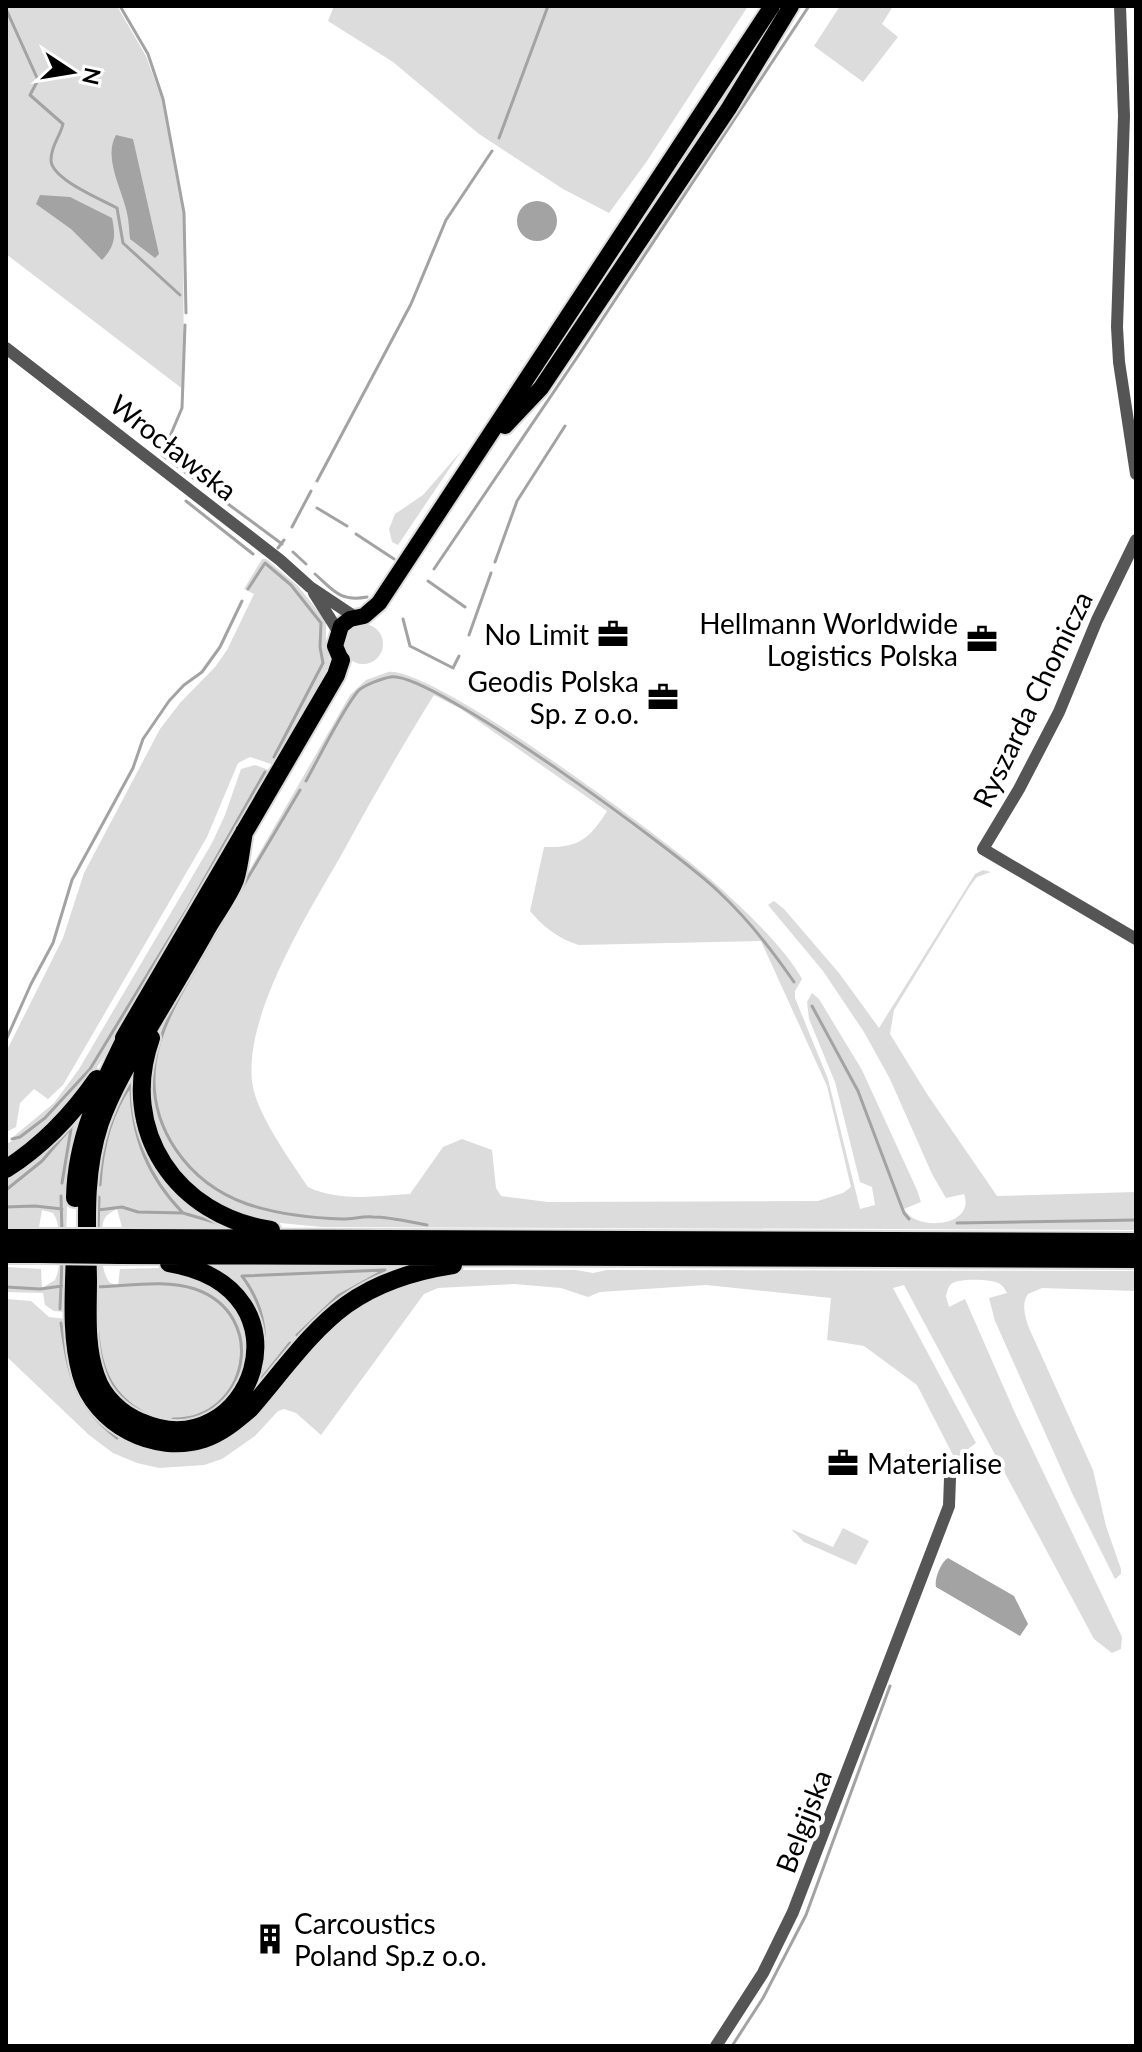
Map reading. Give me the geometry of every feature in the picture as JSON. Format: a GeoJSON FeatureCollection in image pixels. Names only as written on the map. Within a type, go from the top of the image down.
{"type":"FeatureCollection","features":[{"type":"Feature","properties":{"kind":"highway"},"geometry":{"type":"LineString","coordinates":[[341,660],[336,675],[130,1029],[92,1108],[80,1148],[75,1189],[74,1315],[79,1363],[86,1388],[95,1402],[122,1428],[141,1437],[163,1443],[206,1438],[250,1409],[312,1335],[342,1306],[395,1279],[446,1266],[503,1257]]}},
{"type":"Feature","properties":{"kind":"highway"},"geometry":{"type":"LineString","coordinates":[[119,1247],[197,1268],[232,1289],[246,1308],[255,1343],[252,1372],[236,1401],[213,1420],[190,1429],[168,1430],[150,1426],[116,1406],[101,1388],[91,1359],[89,1340],[87,1206],[94,1145],[116,1084],[235,880],[244,832]]}},
{"type":"Feature","properties":{"kind":"highway"},"geometry":{"type":"LineString","coordinates":[[172,990],[149,1042],[141,1085],[150,1138],[178,1184],[208,1209],[225,1218],[262,1229],[281,1232],[383,1232],[417,1238]]}},
{"type":"Feature","properties":{"kind":"highway"},"geometry":{"type":"LineString","coordinates":[[6,1169],[46,1139],[70,1114],[130,1029]]}},
{"type":"Feature","properties":{"kind":"highway"},"geometry":{"type":"LineString","coordinates":[[6,1238],[41,1246],[503,1257],[1136,1259]]}},
{"type":"Feature","properties":{"kind":"highway"},"geometry":{"type":"LineString","coordinates":[[119,1247],[417,1238],[1136,1242]]}},
{"type":"Feature","properties":{"kind":"highway"},"geometry":{"type":"LineString","coordinates":[[6,1254],[41,1246]]}},
{"type":"Feature","properties":{"kind":"main road"},"geometry":{"type":"LineString","coordinates":[[341,660],[335,646],[338,631],[345,622],[364,616],[379,603],[772,6]]}},
{"type":"Feature","properties":{"kind":"main road"},"geometry":{"type":"LineString","coordinates":[[476,456],[541,388],[729,108],[791,6]]}},
{"type":"Feature","properties":{"kind":"street"},"geometry":{"type":"LineString","coordinates":[[1120,6],[1124,116],[1117,327],[1119,362],[1136,474]]}},
{"type":"Feature","properties":{"kind":"street","name":"Wrocławska"},"geometry":{"type":"LineString","coordinates":[[6,348],[280,560],[310,587]]}},
{"type":"Feature","properties":{"kind":"street","name":"Ryszarda Chomicza"},"geometry":{"type":"LineString","coordinates":[[1136,540],[1097,620],[1059,712],[983,849],[1136,939]]}},
{"type":"Feature","properties":{"kind":"street"},"geometry":{"type":"LineString","coordinates":[[310,587],[355,617]]}},
{"type":"Feature","properties":{"kind":"street"},"geometry":{"type":"LineString","coordinates":[[310,587],[338,631]]}},
{"type":"Feature","properties":{"kind":"street","name":"Belgijska"},"geometry":{"type":"LineString","coordinates":[[716,2046],[763,1973],[820,1848],[910,1601],[949,1506],[950,1478]]}},
{"type":"Feature","properties":{"kind":"shaded area"},"geometry":{"type":"Polygon","coordinates":[[[6,6],[117,6],[146,56],[162,100],[183,213],[184,390],[6,254],[6,6]]]}},
{"type":"Feature","properties":{"kind":"shaded area"},"geometry":{"type":"Polygon","coordinates":[[[334,6],[748,6],[647,161],[609,213],[563,189],[479,134],[393,62],[328,21],[334,6]]]}},
{"type":"Feature","properties":{"kind":"shaded area"},"geometry":{"type":"Polygon","coordinates":[[[840,6],[893,6],[882,24],[898,37],[863,82],[814,46],[840,6]]]}},
{"type":"Feature","properties":{"kind":"shaded area"},"geometry":{"type":"Polygon","coordinates":[[[116,135],[133,139],[159,254],[155,258],[130,239],[127,213],[112,163],[116,135]]]}},
{"type":"Feature","properties":{"kind":"shaded area"},"geometry":{"type":"Polygon","coordinates":[[[40,195],[70,197],[112,218],[113,241],[102,260],[71,229],[36,204],[40,195]]]}},
{"type":"Feature","properties":{"kind":"shaded area"},"geometry":{"type":"Polygon","coordinates":[[[537,201],[551,207],[557,221],[551,235],[537,241],[523,235],[517,221],[523,207],[537,201]]]}},
{"type":"Feature","properties":{"kind":"shaded area"},"geometry":{"type":"Polygon","coordinates":[[[462,450],[398,545],[392,542],[389,529],[395,514],[423,495],[462,450]]]}},
{"type":"Feature","properties":{"kind":"shaded area"},"geometry":{"type":"Polygon","coordinates":[[[262,559],[266,559],[298,586],[326,621],[330,663],[274,765],[250,757],[238,763],[207,837],[63,1085],[48,1099],[34,1089],[20,1103],[16,1127],[6,1132],[6,1052],[63,938],[84,873],[160,729],[227,650],[254,594],[244,589],[262,559]]]}},
{"type":"Feature","properties":{"kind":"shaded area"},"geometry":{"type":"Polygon","coordinates":[[[363,624],[377,630],[383,644],[377,658],[363,664],[349,658],[343,644],[349,630],[363,624]]]}},
{"type":"Feature","properties":{"kind":"shaded area"},"geometry":{"type":"Polygon","coordinates":[[[388,672],[413,677],[496,723],[679,853],[757,923],[802,979],[795,991],[795,998],[828,1079],[860,1209],[875,1205],[872,1187],[860,1182],[835,1082],[809,1019],[807,1002],[812,993],[819,999],[862,1070],[917,1190],[921,1202],[904,1209],[920,1221],[943,1222],[961,1214],[965,1205],[964,1194],[946,1198],[932,1174],[890,1079],[864,1032],[823,971],[768,905],[774,901],[784,909],[839,973],[879,1028],[975,874],[983,870],[991,872],[977,877],[970,886],[894,1010],[890,1034],[997,1196],[1136,1192],[1136,1230],[322,1227],[259,1221],[217,1206],[182,1177],[162,1146],[150,1112],[149,1079],[158,1034],[350,695],[366,680],[388,672]],[[434,695],[313,904],[267,998],[252,1060],[253,1087],[268,1124],[308,1187],[345,1196],[410,1194],[443,1147],[462,1139],[492,1150],[496,1188],[501,1196],[548,1202],[818,1201],[851,1187],[827,1086],[761,941],[579,945],[546,927],[530,911],[544,847],[566,846],[582,840],[607,811],[461,709],[434,695]]]}},
{"type":"Feature","properties":{"kind":"shaded area"},"geometry":{"type":"Polygon","coordinates":[[[342,677],[118,1070],[97,1119],[86,1165],[83,1212],[81,1326],[87,1371],[92,1385],[117,1417],[148,1433],[182,1434],[214,1424],[241,1403],[258,1375],[263,1341],[250,1303],[213,1265],[384,1265],[403,1268],[356,1290],[325,1312],[256,1390],[210,1430],[184,1439],[156,1438],[123,1423],[102,1404],[89,1381],[82,1355],[79,1317],[82,1181],[94,1119],[111,1076],[342,677]]]}},
{"type":"Feature","properties":{"kind":"shaded area"},"geometry":{"type":"Polygon","coordinates":[[[255,765],[269,770],[269,777],[103,1059],[65,1111],[6,1163],[6,1144],[54,1103],[79,1069],[212,843],[241,769],[255,765]]]}},
{"type":"Feature","properties":{"kind":"shaded area"},"geometry":{"type":"Polygon","coordinates":[[[139,1056],[150,1151],[239,1230],[122,1227],[117,1209],[103,1223],[101,1254],[110,1283],[118,1285],[120,1269],[163,1268],[191,1273],[232,1299],[249,1338],[241,1381],[222,1406],[192,1421],[151,1421],[111,1392],[94,1342],[96,1167],[117,1097],[139,1056]]]}},
{"type":"Feature","properties":{"kind":"shaded area"},"geometry":{"type":"Polygon","coordinates":[[[85,1105],[72,1155],[69,1181],[66,1312],[54,1311],[45,1305],[43,1293],[6,1292],[6,1267],[41,1269],[42,1288],[55,1280],[60,1246],[59,1227],[53,1213],[42,1210],[39,1227],[6,1228],[6,1177],[85,1105]]]}},
{"type":"Feature","properties":{"kind":"shaded area"},"geometry":{"type":"Polygon","coordinates":[[[452,1270],[576,1270],[593,1273],[607,1270],[1136,1271],[1136,1291],[1042,1288],[1028,1294],[1024,1306],[1029,1328],[1093,1470],[1106,1526],[1121,1569],[1121,1574],[1115,1579],[1072,1493],[995,1321],[989,1298],[1007,1293],[998,1283],[974,1280],[951,1284],[946,1296],[949,1307],[965,1299],[1015,1413],[1122,1637],[1121,1649],[1112,1653],[1094,1639],[904,1285],[893,1288],[976,1443],[955,1459],[917,1385],[864,1346],[827,1340],[831,1298],[706,1285],[600,1292],[588,1297],[561,1288],[514,1284],[438,1288],[424,1294],[321,1435],[296,1413],[284,1409],[278,1411],[255,1436],[222,1459],[204,1465],[159,1468],[113,1453],[89,1435],[6,1356],[6,1299],[31,1301],[49,1317],[66,1319],[71,1367],[189,1450],[367,1297],[452,1270]]]}},
{"type":"Feature","properties":{"kind":"shaded area"},"geometry":{"type":"Polygon","coordinates":[[[843,1528],[869,1541],[856,1565],[804,1542],[791,1529],[833,1547],[843,1528]]]}},
{"type":"Feature","properties":{"kind":"shaded area"},"geometry":{"type":"Polygon","coordinates":[[[948,1558],[1014,1596],[1028,1624],[1020,1636],[936,1587],[939,1571],[948,1558]]]}},
{"type":"Feature","properties":{"kind":"waterway"},"geometry":{"type":"LineString","coordinates":[[120,6],[148,54],[163,99],[184,213],[186,313]]}},
{"type":"Feature","properties":{"kind":"waterway"},"geometry":{"type":"LineString","coordinates":[[499,138],[548,6]]}},
{"type":"Feature","properties":{"kind":"waterway"},"geometry":{"type":"LineString","coordinates":[[434,569],[809,6]]}},
{"type":"Feature","properties":{"kind":"waterway"},"geometry":{"type":"LineString","coordinates":[[6,9],[38,80],[30,95],[63,124],[52,150],[53,167],[68,181],[117,208],[123,243],[180,295]]}},
{"type":"Feature","properties":{"kind":"waterway"},"geometry":{"type":"LineString","coordinates":[[317,481],[411,304],[446,220],[492,151]]}},
{"type":"Feature","properties":{"kind":"waterway"},"geometry":{"type":"LineString","coordinates":[[185,325],[182,408],[162,455],[282,544]]}},
{"type":"Feature","properties":{"kind":"waterway"},"geometry":{"type":"LineString","coordinates":[[495,562],[517,501],[565,426]]}},
{"type":"Feature","properties":{"kind":"waterway"},"geometry":{"type":"LineString","coordinates":[[292,527],[311,491]]}},
{"type":"Feature","properties":{"kind":"waterway"},"geometry":{"type":"LineString","coordinates":[[186,501],[253,554]]}},
{"type":"Feature","properties":{"kind":"waterway"},"geometry":{"type":"LineString","coordinates":[[317,508],[347,526]]}},
{"type":"Feature","properties":{"kind":"waterway"},"geometry":{"type":"LineString","coordinates":[[356,534],[394,559]]}},
{"type":"Feature","properties":{"kind":"waterway"},"geometry":{"type":"LineString","coordinates":[[278,548],[284,540]]}},
{"type":"Feature","properties":{"kind":"waterway"},"geometry":{"type":"LineString","coordinates":[[293,552],[306,564]]}},
{"type":"Feature","properties":{"kind":"waterway"},"geometry":{"type":"LineString","coordinates":[[248,589],[265,563],[291,585],[321,623],[323,663],[274,757]]}},
{"type":"Feature","properties":{"kind":"waterway"},"geometry":{"type":"LineString","coordinates":[[469,635],[491,573]]}},
{"type":"Feature","properties":{"kind":"waterway"},"geometry":{"type":"LineString","coordinates":[[315,574],[344,596],[367,597]]}},
{"type":"Feature","properties":{"kind":"waterway"},"geometry":{"type":"LineString","coordinates":[[428,581],[465,607]]}},
{"type":"Feature","properties":{"kind":"waterway"},"geometry":{"type":"LineString","coordinates":[[6,1040],[53,943],[72,880],[133,768],[143,739],[169,701],[202,672],[220,647],[242,601]]}},
{"type":"Feature","properties":{"kind":"waterway"},"geometry":{"type":"LineString","coordinates":[[403,619],[410,646],[453,668],[459,656]]}},
{"type":"Feature","properties":{"kind":"waterway"},"geometry":{"type":"LineString","coordinates":[[306,781],[358,691],[391,677],[415,683],[503,733],[659,843],[731,903],[794,982]]}},
{"type":"Feature","properties":{"kind":"waterway"},"geometry":{"type":"LineString","coordinates":[[12,1139],[20,1137],[45,1118],[90,1069],[188,908],[265,772]]}},
{"type":"Feature","properties":{"kind":"waterway"},"geometry":{"type":"LineString","coordinates":[[300,790],[167,1022],[155,1063],[154,1087],[158,1109],[176,1150],[190,1167],[226,1195],[247,1204],[306,1216],[343,1219],[380,1217],[427,1225]]}},
{"type":"Feature","properties":{"kind":"waterway"},"geometry":{"type":"LineString","coordinates":[[812,1006],[858,1091],[904,1213],[909,1219]]}},
{"type":"Feature","properties":{"kind":"waterway"},"geometry":{"type":"LineString","coordinates":[[131,1085],[134,1121],[144,1155],[160,1185],[183,1213]]}},
{"type":"Feature","properties":{"kind":"waterway"},"geometry":{"type":"LineString","coordinates":[[100,1185],[109,1132],[131,1085]]}},
{"type":"Feature","properties":{"kind":"waterway"},"geometry":{"type":"LineString","coordinates":[[6,1190],[42,1161],[72,1126]]}},
{"type":"Feature","properties":{"kind":"waterway"},"geometry":{"type":"LineString","coordinates":[[62,1183],[71,1129]]}},
{"type":"Feature","properties":{"kind":"waterway"},"geometry":{"type":"LineString","coordinates":[[61,1196],[62,1233]]}},
{"type":"Feature","properties":{"kind":"waterway"},"geometry":{"type":"LineString","coordinates":[[98,1231],[99,1197]]}},
{"type":"Feature","properties":{"kind":"waterway"},"geometry":{"type":"LineString","coordinates":[[6,1207],[62,1209]]}},
{"type":"Feature","properties":{"kind":"waterway"},"geometry":{"type":"LineString","coordinates":[[98,1210],[122,1207],[138,1212],[183,1213],[231,1227]]}},
{"type":"Feature","properties":{"kind":"waterway"},"geometry":{"type":"LineString","coordinates":[[957,1223],[1136,1220]]}},
{"type":"Feature","properties":{"kind":"waterway"},"geometry":{"type":"LineString","coordinates":[[60,1309],[62,1261]]}},
{"type":"Feature","properties":{"kind":"waterway"},"geometry":{"type":"LineString","coordinates":[[97,1262],[97,1287]]}},
{"type":"Feature","properties":{"kind":"waterway"},"geometry":{"type":"LineString","coordinates":[[290,1343],[259,1382],[264,1354],[264,1327],[257,1301],[242,1276],[385,1270],[338,1296],[297,1335]]}},
{"type":"Feature","properties":{"kind":"waterway"},"geometry":{"type":"LineString","coordinates":[[97,1310],[97,1287],[172,1284],[195,1289],[219,1302],[234,1320],[241,1342],[240,1364],[233,1385],[219,1403],[199,1415],[173,1419]]}},
{"type":"Feature","properties":{"kind":"waterway"},"geometry":{"type":"LineString","coordinates":[[6,1287],[40,1289],[62,1286]]}},
{"type":"Feature","properties":{"kind":"waterway"},"geometry":{"type":"LineString","coordinates":[[97,1321],[103,1363],[114,1387],[122,1397],[146,1414]]}},
{"type":"Feature","properties":{"kind":"waterway"},"geometry":{"type":"LineString","coordinates":[[61,1323],[70,1373],[82,1400],[117,1438]]}},
{"type":"Feature","properties":{"kind":"waterway"},"geometry":{"type":"LineString","coordinates":[[732,2046],[763,1998],[806,1915],[890,1686]]}},
{"type":"Feature","properties":{"kind":"place","name":"No Limit"},"geometry":{"type":"Point","coordinates":[613,634]}},
{"type":"Feature","properties":{"kind":"place","name":"Hellmann Worldwide Logistics Polska"},"geometry":{"type":"Point","coordinates":[982,639]}},
{"type":"Feature","properties":{"kind":"place","name":"Geodis Polska Sp. z o.o."},"geometry":{"type":"Point","coordinates":[663,697]}},
{"type":"Feature","properties":{"kind":"place","name":"Materialise"},"geometry":{"type":"Point","coordinates":[843,1463]}},
{"type":"Feature","properties":{"kind":"place","name":"Carcoustics Poland Sp.z o.o."},"geometry":{"type":"Point","coordinates":[270,1939]}}]}
